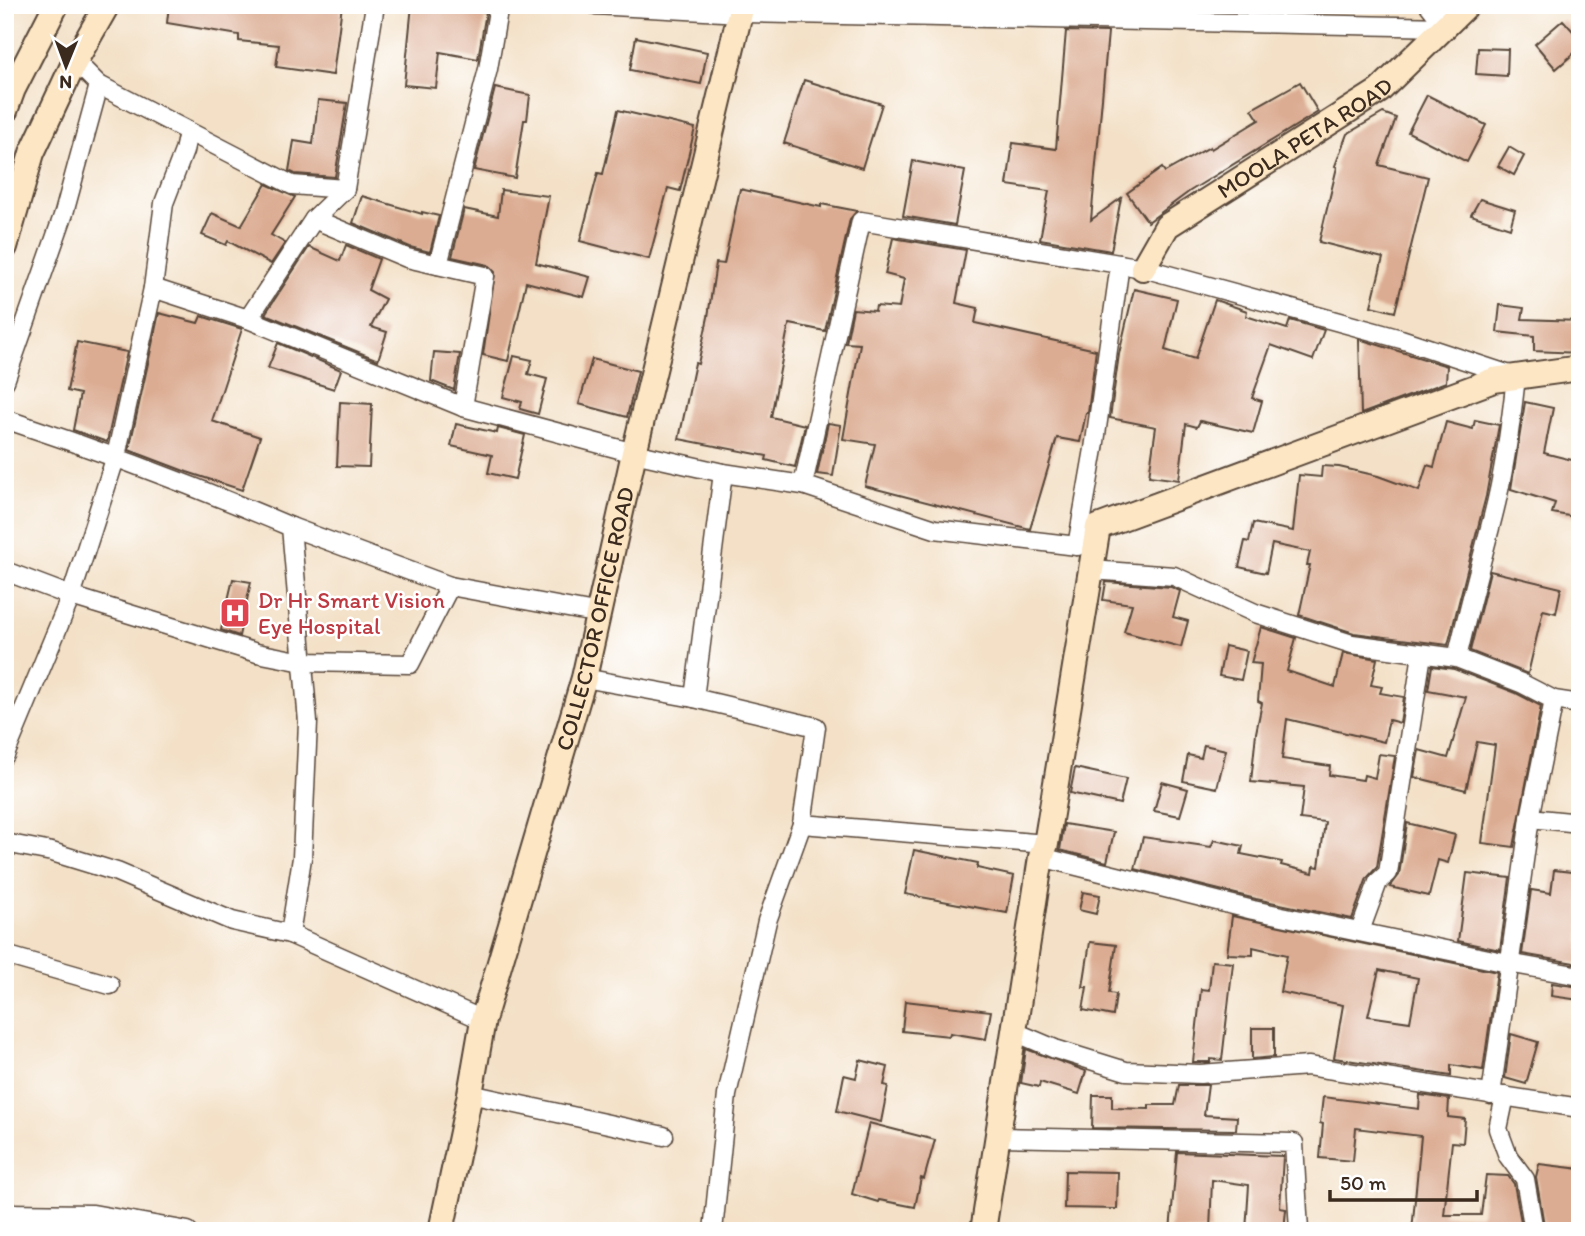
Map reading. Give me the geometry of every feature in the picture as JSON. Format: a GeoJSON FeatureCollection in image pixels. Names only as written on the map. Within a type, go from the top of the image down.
{"type":"FeatureCollection","features":[{"type":"Feature","properties":{"kind":"street"},"geometry":{"type":"LineString","coordinates":[[5,111],[13,89],[57,5]]}},
{"type":"Feature","properties":{"kind":"street"},"geometry":{"type":"LineString","coordinates":[[5,247],[32,153],[75,61],[107,5]]}},
{"type":"Feature","properties":{"kind":"street"},"geometry":{"type":"LineString","coordinates":[[248,319],[314,219],[345,189],[374,5]]}},
{"type":"Feature","properties":{"kind":"street"},"geometry":{"type":"LineString","coordinates":[[438,265],[485,82],[499,5]]}},
{"type":"Feature","properties":{"kind":"street"},"geometry":{"type":"LineString","coordinates":[[595,5],[1446,27]]}},
{"type":"Feature","properties":{"kind":"street"},"geometry":{"type":"LineString","coordinates":[[1429,5],[1446,27]]}},
{"type":"Feature","properties":{"kind":"street","name":"MOOLA PETA ROAD"},"geometry":{"type":"LineString","coordinates":[[1131,266],[1167,226],[1379,91],[1467,5]]}},
{"type":"Feature","properties":{"kind":"street","name":"COLLECTOR OFFICE ROAD"},"geometry":{"type":"LineString","coordinates":[[441,1231],[484,1020],[584,678],[634,453],[741,9]]}},
{"type":"Feature","properties":{"kind":"street"},"geometry":{"type":"LineString","coordinates":[[75,61],[99,85],[292,185],[345,189]]}},
{"type":"Feature","properties":{"kind":"street"},"geometry":{"type":"LineString","coordinates":[[5,381],[64,213],[99,85]]}},
{"type":"Feature","properties":{"kind":"street"},"geometry":{"type":"LineString","coordinates":[[5,755],[71,596],[117,456],[153,288],[164,203],[184,151],[188,132]]}},
{"type":"Feature","properties":{"kind":"street"},"geometry":{"type":"LineString","coordinates":[[314,219],[407,258],[485,276],[463,407]]}},
{"type":"Feature","properties":{"kind":"street"},"geometry":{"type":"LineString","coordinates":[[803,485],[861,221],[1131,266],[1401,339],[1516,377]]}},
{"type":"Feature","properties":{"kind":"street"},"geometry":{"type":"LineString","coordinates":[[1077,546],[1131,266]]}},
{"type":"Feature","properties":{"kind":"street"},"geometry":{"type":"LineString","coordinates":[[153,288],[248,319],[463,407],[634,453],[723,473],[803,485],[935,529],[1077,546],[1098,527],[1494,380],[1580,368]]}},
{"type":"Feature","properties":{"kind":"street"},"geometry":{"type":"LineString","coordinates":[[1457,658],[1494,514],[1508,442],[1516,377]]}},
{"type":"Feature","properties":{"kind":"street"},"geometry":{"type":"LineString","coordinates":[[5,419],[117,456],[291,527],[450,586],[600,614]]}},
{"type":"Feature","properties":{"kind":"street"},"geometry":{"type":"LineString","coordinates":[[694,698],[723,473]]}},
{"type":"Feature","properties":{"kind":"street"},"geometry":{"type":"LineString","coordinates":[[290,934],[302,858],[308,722],[291,527]]}},
{"type":"Feature","properties":{"kind":"street"},"geometry":{"type":"LineString","coordinates":[[983,1231],[1098,527]]}},
{"type":"Feature","properties":{"kind":"street"},"geometry":{"type":"LineString","coordinates":[[1091,570],[1174,576],[1255,613],[1352,644],[1457,658],[1521,683],[1554,700],[1580,704]]}},
{"type":"Feature","properties":{"kind":"street"},"geometry":{"type":"LineString","coordinates":[[5,571],[71,596],[257,653],[303,662],[410,664],[450,586]]}},
{"type":"Feature","properties":{"kind":"street"},"geometry":{"type":"LineString","coordinates":[[1360,932],[1378,882],[1388,873],[1422,654]]}},
{"type":"Feature","properties":{"kind":"street"},"geometry":{"type":"LineString","coordinates":[[584,678],[694,698],[816,727],[802,824],[767,921],[727,1095],[713,1231]]}},
{"type":"Feature","properties":{"kind":"street"},"geometry":{"type":"LineString","coordinates":[[1534,1231],[1525,1179],[1508,1156],[1498,1129],[1498,1095],[1508,963],[1530,818],[1554,700]]}},
{"type":"Feature","properties":{"kind":"street"},"geometry":{"type":"LineString","coordinates":[[1530,818],[1580,823]]}},
{"type":"Feature","properties":{"kind":"street"},"geometry":{"type":"LineString","coordinates":[[802,824],[1043,851],[1253,910],[1580,976]]}},
{"type":"Feature","properties":{"kind":"street"},"geometry":{"type":"LineString","coordinates":[[5,843],[52,852],[117,872],[232,921],[290,934],[484,1020]]}},
{"type":"Feature","properties":{"kind":"street"},"geometry":{"type":"LineString","coordinates":[[5,955],[110,985]]}},
{"type":"Feature","properties":{"kind":"street"},"geometry":{"type":"LineString","coordinates":[[1014,1032],[1055,1049],[1126,1070],[1200,1074],[1308,1066],[1580,1108]]}},
{"type":"Feature","properties":{"kind":"street"},"geometry":{"type":"LineString","coordinates":[[470,1094],[664,1136]]}},
{"type":"Feature","properties":{"kind":"street"},"geometry":{"type":"LineString","coordinates":[[998,1137],[1294,1143],[1299,1231]]}},
{"type":"Feature","properties":{"kind":"street"},"geometry":{"type":"LineString","coordinates":[[5,1213],[93,1214],[188,1231]]}},
{"type":"Feature","properties":{"kind":"building"},"geometry":{"type":"Polygon","coordinates":[[[169,5],[342,5],[333,75],[276,67],[279,45],[239,41],[239,35],[167,23],[169,5]]]}},
{"type":"Feature","properties":{"kind":"building"},"geometry":{"type":"Polygon","coordinates":[[[412,5],[445,5],[486,12],[478,59],[440,52],[436,88],[404,85],[412,5]]]}},
{"type":"Feature","properties":{"kind":"building"},"geometry":{"type":"Polygon","coordinates":[[[1563,20],[1580,39],[1580,48],[1556,69],[1535,44],[1563,20]]]}},
{"type":"Feature","properties":{"kind":"building"},"geometry":{"type":"Polygon","coordinates":[[[1066,31],[1108,32],[1091,220],[1121,198],[1111,251],[1040,239],[1049,191],[1007,185],[1013,143],[1056,149],[1066,31]]]}},
{"type":"Feature","properties":{"kind":"building"},"geometry":{"type":"Polygon","coordinates":[[[636,37],[707,52],[701,84],[630,70],[636,37]]]}},
{"type":"Feature","properties":{"kind":"building"},"geometry":{"type":"Polygon","coordinates":[[[1478,48],[1508,49],[1507,76],[1476,74],[1478,48]]]}},
{"type":"Feature","properties":{"kind":"building"},"geometry":{"type":"Polygon","coordinates":[[[804,80],[882,104],[862,168],[784,143],[804,80]]]}},
{"type":"Feature","properties":{"kind":"building"},"geometry":{"type":"Polygon","coordinates":[[[1300,82],[1318,112],[1190,191],[1148,222],[1127,193],[1162,168],[1165,172],[1210,147],[1211,149],[1259,120],[1252,109],[1300,82]]]}},
{"type":"Feature","properties":{"kind":"building"},"geometry":{"type":"Polygon","coordinates":[[[495,88],[530,95],[515,178],[474,170],[495,88]]]}},
{"type":"Feature","properties":{"kind":"building"},"geometry":{"type":"Polygon","coordinates":[[[1427,95],[1486,125],[1467,162],[1408,132],[1427,95]]]}},
{"type":"Feature","properties":{"kind":"building"},"geometry":{"type":"Polygon","coordinates":[[[318,100],[347,103],[335,177],[295,174],[289,171],[294,141],[313,144],[318,100]]]}},
{"type":"Feature","properties":{"kind":"building"},"geometry":{"type":"Polygon","coordinates":[[[618,110],[695,128],[680,191],[668,188],[649,259],[580,241],[598,173],[603,174],[618,110]]]}},
{"type":"Feature","properties":{"kind":"building"},"geometry":{"type":"Polygon","coordinates":[[[1383,113],[1396,118],[1379,165],[1428,177],[1395,312],[1371,306],[1383,258],[1319,242],[1337,167],[1335,166],[1347,134],[1383,113]]]}},
{"type":"Feature","properties":{"kind":"building"},"geometry":{"type":"Polygon","coordinates":[[[1509,147],[1524,156],[1514,175],[1498,166],[1509,147]]]}},
{"type":"Feature","properties":{"kind":"building"},"geometry":{"type":"Polygon","coordinates":[[[913,161],[965,171],[955,225],[903,216],[913,161]]]}},
{"type":"Feature","properties":{"kind":"building"},"geometry":{"type":"Polygon","coordinates":[[[266,184],[295,197],[271,235],[285,243],[271,264],[228,241],[226,245],[202,235],[212,213],[241,226],[266,184]]]}},
{"type":"Feature","properties":{"kind":"building"},"geometry":{"type":"Polygon","coordinates":[[[740,189],[821,207],[821,204],[857,211],[850,219],[825,331],[790,324],[788,328],[771,417],[805,425],[795,467],[766,460],[767,456],[679,439],[708,317],[716,263],[724,264],[740,189]]]}},
{"type":"Feature","properties":{"kind":"building"},"geometry":{"type":"Polygon","coordinates":[[[501,190],[549,196],[536,263],[590,277],[584,297],[526,282],[508,361],[483,355],[495,272],[488,265],[452,257],[464,209],[498,216],[501,190]]]}},
{"type":"Feature","properties":{"kind":"building"},"geometry":{"type":"Polygon","coordinates":[[[362,196],[422,214],[439,216],[430,252],[410,247],[353,223],[362,196]]]}},
{"type":"Feature","properties":{"kind":"building"},"geometry":{"type":"Polygon","coordinates":[[[1480,199],[1515,210],[1510,228],[1471,215],[1480,199]]]}},
{"type":"Feature","properties":{"kind":"building"},"geometry":{"type":"Polygon","coordinates":[[[893,238],[966,250],[956,303],[978,308],[975,323],[1096,350],[1088,413],[1080,442],[1057,438],[1030,529],[865,486],[875,444],[843,439],[860,344],[846,343],[853,309],[875,311],[876,306],[899,308],[904,279],[885,274],[893,238]]]}},
{"type":"Feature","properties":{"kind":"building"},"geometry":{"type":"Polygon","coordinates":[[[346,245],[379,259],[368,290],[385,299],[371,327],[387,332],[378,360],[265,314],[309,247],[340,261],[346,245]]]}},
{"type":"Feature","properties":{"kind":"building"},"geometry":{"type":"Polygon","coordinates":[[[1134,289],[1177,299],[1165,350],[1195,359],[1215,300],[1247,311],[1246,316],[1287,329],[1290,320],[1324,330],[1313,360],[1271,345],[1252,398],[1262,401],[1253,433],[1200,421],[1197,427],[1186,424],[1179,480],[1149,476],[1156,427],[1110,418],[1119,354],[1134,289]]]}},
{"type":"Feature","properties":{"kind":"building"},"geometry":{"type":"Polygon","coordinates":[[[1500,305],[1524,308],[1522,319],[1580,321],[1580,353],[1534,351],[1534,336],[1497,332],[1500,305]]]}},
{"type":"Feature","properties":{"kind":"building"},"geometry":{"type":"Polygon","coordinates":[[[159,313],[198,323],[201,316],[242,329],[212,421],[260,437],[242,490],[129,450],[159,313]]]}},
{"type":"Feature","properties":{"kind":"building"},"geometry":{"type":"Polygon","coordinates":[[[1359,339],[1447,366],[1446,382],[1361,414],[1359,339]]]}},
{"type":"Feature","properties":{"kind":"building"},"geometry":{"type":"Polygon","coordinates":[[[77,342],[127,352],[107,442],[73,430],[80,394],[67,391],[77,342]]]}},
{"type":"Feature","properties":{"kind":"building"},"geometry":{"type":"Polygon","coordinates":[[[278,343],[341,370],[334,389],[268,368],[278,343]]]}},
{"type":"Feature","properties":{"kind":"building"},"geometry":{"type":"Polygon","coordinates":[[[434,352],[460,354],[454,390],[431,381],[434,352]]]}},
{"type":"Feature","properties":{"kind":"building"},"geometry":{"type":"Polygon","coordinates":[[[514,356],[532,360],[528,374],[547,379],[538,414],[520,409],[522,402],[503,397],[514,356]]]}},
{"type":"Feature","properties":{"kind":"building"},"geometry":{"type":"Polygon","coordinates":[[[592,359],[638,371],[627,417],[579,404],[592,359]]]}},
{"type":"Feature","properties":{"kind":"building"},"geometry":{"type":"Polygon","coordinates":[[[340,402],[372,404],[369,467],[337,466],[340,402]]]}},
{"type":"Feature","properties":{"kind":"building"},"geometry":{"type":"Polygon","coordinates":[[[1525,402],[1553,408],[1544,453],[1580,462],[1580,518],[1552,513],[1555,503],[1511,489],[1525,402]]]}},
{"type":"Feature","properties":{"kind":"building"},"geometry":{"type":"Polygon","coordinates":[[[1475,420],[1499,425],[1486,496],[1448,645],[1354,633],[1299,615],[1310,565],[1307,565],[1310,552],[1272,544],[1266,573],[1239,567],[1245,541],[1249,542],[1253,523],[1293,531],[1299,475],[1321,477],[1322,466],[1339,467],[1378,476],[1419,491],[1427,465],[1434,467],[1446,422],[1473,429],[1475,420]]]}},
{"type":"Feature","properties":{"kind":"building"},"geometry":{"type":"Polygon","coordinates":[[[828,423],[841,425],[833,476],[817,474],[828,423]]]}},
{"type":"Feature","properties":{"kind":"building"},"geometry":{"type":"Polygon","coordinates":[[[456,424],[497,433],[498,428],[525,435],[515,479],[488,473],[492,455],[451,446],[456,424]]]}},
{"type":"Feature","properties":{"kind":"building"},"geometry":{"type":"Polygon","coordinates":[[[1490,571],[1561,588],[1556,613],[1543,610],[1528,674],[1470,651],[1490,571]]]}},
{"type":"Feature","properties":{"kind":"building"},"geometry":{"type":"Polygon","coordinates":[[[233,579],[251,582],[239,636],[221,630],[233,579]]]}},
{"type":"Feature","properties":{"kind":"building"},"geometry":{"type":"Polygon","coordinates":[[[1106,582],[1171,587],[1180,591],[1173,617],[1188,621],[1181,647],[1124,632],[1132,604],[1103,600],[1106,582]]]}},
{"type":"Feature","properties":{"kind":"building"},"geometry":{"type":"Polygon","coordinates":[[[1261,627],[1296,638],[1287,671],[1335,687],[1343,653],[1377,659],[1371,685],[1382,687],[1380,693],[1404,697],[1400,723],[1389,720],[1384,742],[1287,719],[1282,759],[1330,766],[1329,775],[1363,780],[1364,775],[1375,778],[1379,754],[1395,756],[1377,867],[1367,878],[1352,919],[1135,869],[1143,837],[1211,847],[1214,840],[1243,846],[1241,854],[1282,862],[1281,865],[1313,873],[1314,866],[1319,867],[1325,822],[1300,819],[1304,787],[1251,782],[1262,703],[1258,701],[1261,664],[1251,663],[1261,627]]]}},
{"type":"Feature","properties":{"kind":"building"},"geometry":{"type":"Polygon","coordinates":[[[1225,646],[1247,651],[1241,680],[1219,676],[1225,646]]]}},
{"type":"Feature","properties":{"kind":"building"},"geometry":{"type":"Polygon","coordinates":[[[1432,666],[1454,669],[1516,693],[1541,706],[1514,847],[1482,843],[1495,745],[1477,742],[1466,790],[1414,777],[1419,750],[1448,758],[1466,697],[1428,690],[1432,666]]]}},
{"type":"Feature","properties":{"kind":"building"},"geometry":{"type":"Polygon","coordinates":[[[1204,745],[1226,750],[1217,788],[1183,781],[1188,755],[1201,758],[1204,745]]]}},
{"type":"Feature","properties":{"kind":"building"},"geometry":{"type":"Polygon","coordinates":[[[1075,768],[1126,779],[1120,804],[1070,793],[1075,768]]]}},
{"type":"Feature","properties":{"kind":"building"},"geometry":{"type":"Polygon","coordinates":[[[1162,782],[1188,789],[1180,816],[1154,811],[1162,782]]]}},
{"type":"Feature","properties":{"kind":"building"},"geometry":{"type":"Polygon","coordinates":[[[1407,823],[1455,835],[1448,863],[1438,860],[1429,896],[1390,887],[1399,875],[1407,823]]]}},
{"type":"Feature","properties":{"kind":"building"},"geometry":{"type":"Polygon","coordinates":[[[1064,824],[1114,832],[1107,862],[1060,850],[1064,824]]]}},
{"type":"Feature","properties":{"kind":"building"},"geometry":{"type":"Polygon","coordinates":[[[914,850],[978,863],[977,868],[1014,876],[1007,913],[905,894],[914,850]]]}},
{"type":"Feature","properties":{"kind":"building"},"geometry":{"type":"Polygon","coordinates":[[[1554,870],[1580,873],[1580,964],[1522,954],[1531,890],[1551,893],[1554,870]]]}},
{"type":"Feature","properties":{"kind":"building"},"geometry":{"type":"Polygon","coordinates":[[[1467,873],[1510,878],[1500,950],[1458,941],[1467,873]]]}},
{"type":"Feature","properties":{"kind":"building"},"geometry":{"type":"Polygon","coordinates":[[[1083,892],[1100,895],[1096,914],[1079,910],[1083,892]]]}},
{"type":"Feature","properties":{"kind":"building"},"geometry":{"type":"Polygon","coordinates":[[[1232,916],[1497,972],[1483,1070],[1451,1065],[1451,1076],[1334,1058],[1343,1005],[1280,992],[1287,955],[1253,947],[1253,955],[1227,954],[1232,916]],[[1379,970],[1368,1016],[1410,1022],[1418,978],[1379,970]]]}},
{"type":"Feature","properties":{"kind":"building"},"geometry":{"type":"Polygon","coordinates":[[[1090,942],[1116,945],[1109,993],[1116,994],[1113,1016],[1083,1010],[1087,987],[1083,987],[1090,942]]]}},
{"type":"Feature","properties":{"kind":"building"},"geometry":{"type":"Polygon","coordinates":[[[1212,961],[1233,963],[1222,1060],[1193,1062],[1201,989],[1209,990],[1212,961]]]}},
{"type":"Feature","properties":{"kind":"building"},"geometry":{"type":"Polygon","coordinates":[[[1552,983],[1580,987],[1580,1000],[1551,996],[1552,983]]]}},
{"type":"Feature","properties":{"kind":"building"},"geometry":{"type":"Polygon","coordinates":[[[905,1001],[991,1011],[986,1039],[950,1033],[949,1036],[902,1031],[905,1001]]]}},
{"type":"Feature","properties":{"kind":"building"},"geometry":{"type":"Polygon","coordinates":[[[1252,1028],[1274,1028],[1274,1057],[1252,1059],[1252,1028]]]}},
{"type":"Feature","properties":{"kind":"building"},"geometry":{"type":"Polygon","coordinates":[[[1511,1034],[1538,1042],[1526,1084],[1505,1078],[1511,1034]]]}},
{"type":"Feature","properties":{"kind":"building"},"geometry":{"type":"Polygon","coordinates":[[[1026,1049],[1086,1071],[1079,1094],[1040,1082],[1039,1087],[1021,1083],[1026,1049]]]}},
{"type":"Feature","properties":{"kind":"building"},"geometry":{"type":"Polygon","coordinates":[[[860,1060],[888,1067],[884,1085],[888,1086],[881,1122],[837,1111],[844,1075],[856,1078],[860,1060]]]}},
{"type":"Feature","properties":{"kind":"building"},"geometry":{"type":"Polygon","coordinates":[[[1179,1085],[1208,1085],[1204,1115],[1237,1117],[1236,1130],[1092,1128],[1093,1095],[1112,1095],[1112,1108],[1149,1109],[1149,1105],[1175,1105],[1179,1085]]]}},
{"type":"Feature","properties":{"kind":"building"},"geometry":{"type":"Polygon","coordinates":[[[1420,1095],[1449,1099],[1448,1117],[1465,1119],[1463,1143],[1452,1142],[1444,1215],[1481,1215],[1486,1175],[1508,1176],[1514,1184],[1522,1227],[1498,1225],[1498,1231],[1412,1231],[1421,1136],[1356,1128],[1353,1161],[1320,1158],[1323,1097],[1419,1109],[1420,1095]]]}},
{"type":"Feature","properties":{"kind":"building"},"geometry":{"type":"Polygon","coordinates":[[[869,1123],[935,1140],[924,1179],[921,1178],[915,1207],[879,1200],[878,1202],[852,1194],[869,1123]]]}},
{"type":"Feature","properties":{"kind":"building"},"geometry":{"type":"Polygon","coordinates":[[[1177,1152],[1283,1156],[1280,1208],[1286,1209],[1284,1231],[1246,1231],[1249,1185],[1212,1180],[1210,1231],[1170,1231],[1177,1152]]]}},
{"type":"Feature","properties":{"kind":"building"},"geometry":{"type":"Polygon","coordinates":[[[1539,1164],[1580,1169],[1580,1231],[1545,1231],[1536,1177],[1539,1164]]]}},
{"type":"Feature","properties":{"kind":"building"},"geometry":{"type":"Polygon","coordinates":[[[1065,1171],[1118,1172],[1117,1209],[1064,1208],[1065,1171]]]}},
{"type":"Feature","properties":{"kind":"place","name":"Dr Hr Smart Vision Eye Hospital"},"geometry":{"type":"Point","coordinates":[235,613]}}]}
